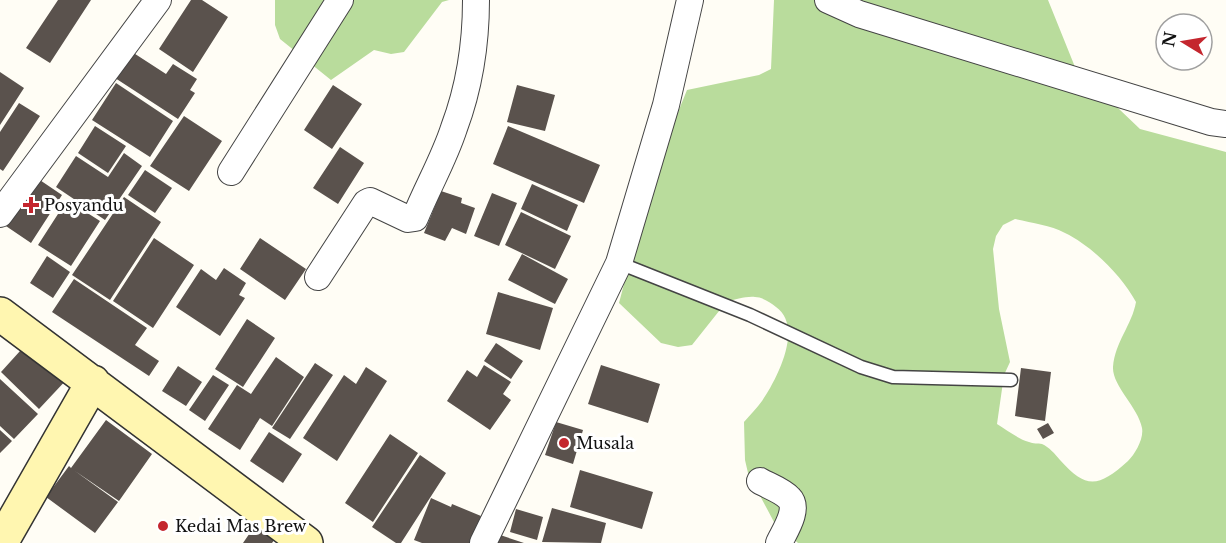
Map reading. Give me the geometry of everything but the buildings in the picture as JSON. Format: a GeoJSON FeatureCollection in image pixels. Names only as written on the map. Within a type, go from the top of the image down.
{"type":"FeatureCollection","features":[{"type":"Feature","properties":{"kind":"main road"},"geometry":{"type":"LineString","coordinates":[[0,314],[306,543]]}},
{"type":"Feature","properties":{"kind":"main road"},"geometry":{"type":"LineString","coordinates":[[1,543],[93,382]]}},
{"type":"Feature","properties":{"kind":"street"},"geometry":{"type":"LineString","coordinates":[[0,214],[158,0]]}},
{"type":"Feature","properties":{"kind":"street"},"geometry":{"type":"LineString","coordinates":[[231,172],[340,0]]}},
{"type":"Feature","properties":{"kind":"street"},"geometry":{"type":"LineString","coordinates":[[318,277],[366,203],[370,201],[377,203],[408,219],[415,218],[454,128],[469,75],[476,0]]}},
{"type":"Feature","properties":{"kind":"street"},"geometry":{"type":"LineString","coordinates":[[483,543],[620,263],[666,105],[690,0]]}},
{"type":"Feature","properties":{"kind":"street"},"geometry":{"type":"LineString","coordinates":[[828,0],[859,14],[1211,122],[1226,124]]}},
{"type":"Feature","properties":{"kind":"street"},"geometry":{"type":"LineString","coordinates":[[760,481],[790,498],[793,505],[790,521],[779,543]]}},
{"type":"Feature","properties":{"kind":"lane"},"geometry":{"type":"LineString","coordinates":[[620,263],[750,315],[861,367],[893,377],[1011,380]]}},
{"type":"Feature","properties":{"kind":"green space"},"geometry":{"type":"Polygon","coordinates":[[[275,0],[449,0],[442,2],[404,52],[391,54],[374,50],[331,80],[280,39],[275,25],[275,0]]]}},
{"type":"Feature","properties":{"kind":"green space"},"geometry":{"type":"Polygon","coordinates":[[[774,0],[1048,0],[1075,67],[1140,129],[1226,152],[1226,543],[798,543],[774,522],[748,473],[745,460],[744,422],[762,401],[780,367],[788,340],[788,327],[784,316],[774,305],[760,298],[748,297],[727,301],[692,345],[678,347],[661,343],[619,303],[654,171],[687,90],[759,75],[771,69],[774,0]],[[1015,219],[1003,225],[996,236],[993,249],[999,309],[1010,362],[1004,375],[997,424],[1025,441],[1045,445],[1077,476],[1085,480],[1100,480],[1118,470],[1128,461],[1142,437],[1140,420],[1117,382],[1113,367],[1114,358],[1136,302],[1115,272],[1086,246],[1059,230],[1015,219]]]}},
{"type":"Feature","properties":{"kind":"place","name":"Posyandu"},"geometry":{"type":"Point","coordinates":[31,205]}},
{"type":"Feature","properties":{"kind":"place","name":"Musala"},"geometry":{"type":"Point","coordinates":[564,443]}},
{"type":"Feature","properties":{"kind":"place","name":"Kedai Mas Brew"},"geometry":{"type":"Point","coordinates":[163,526]}}]}
